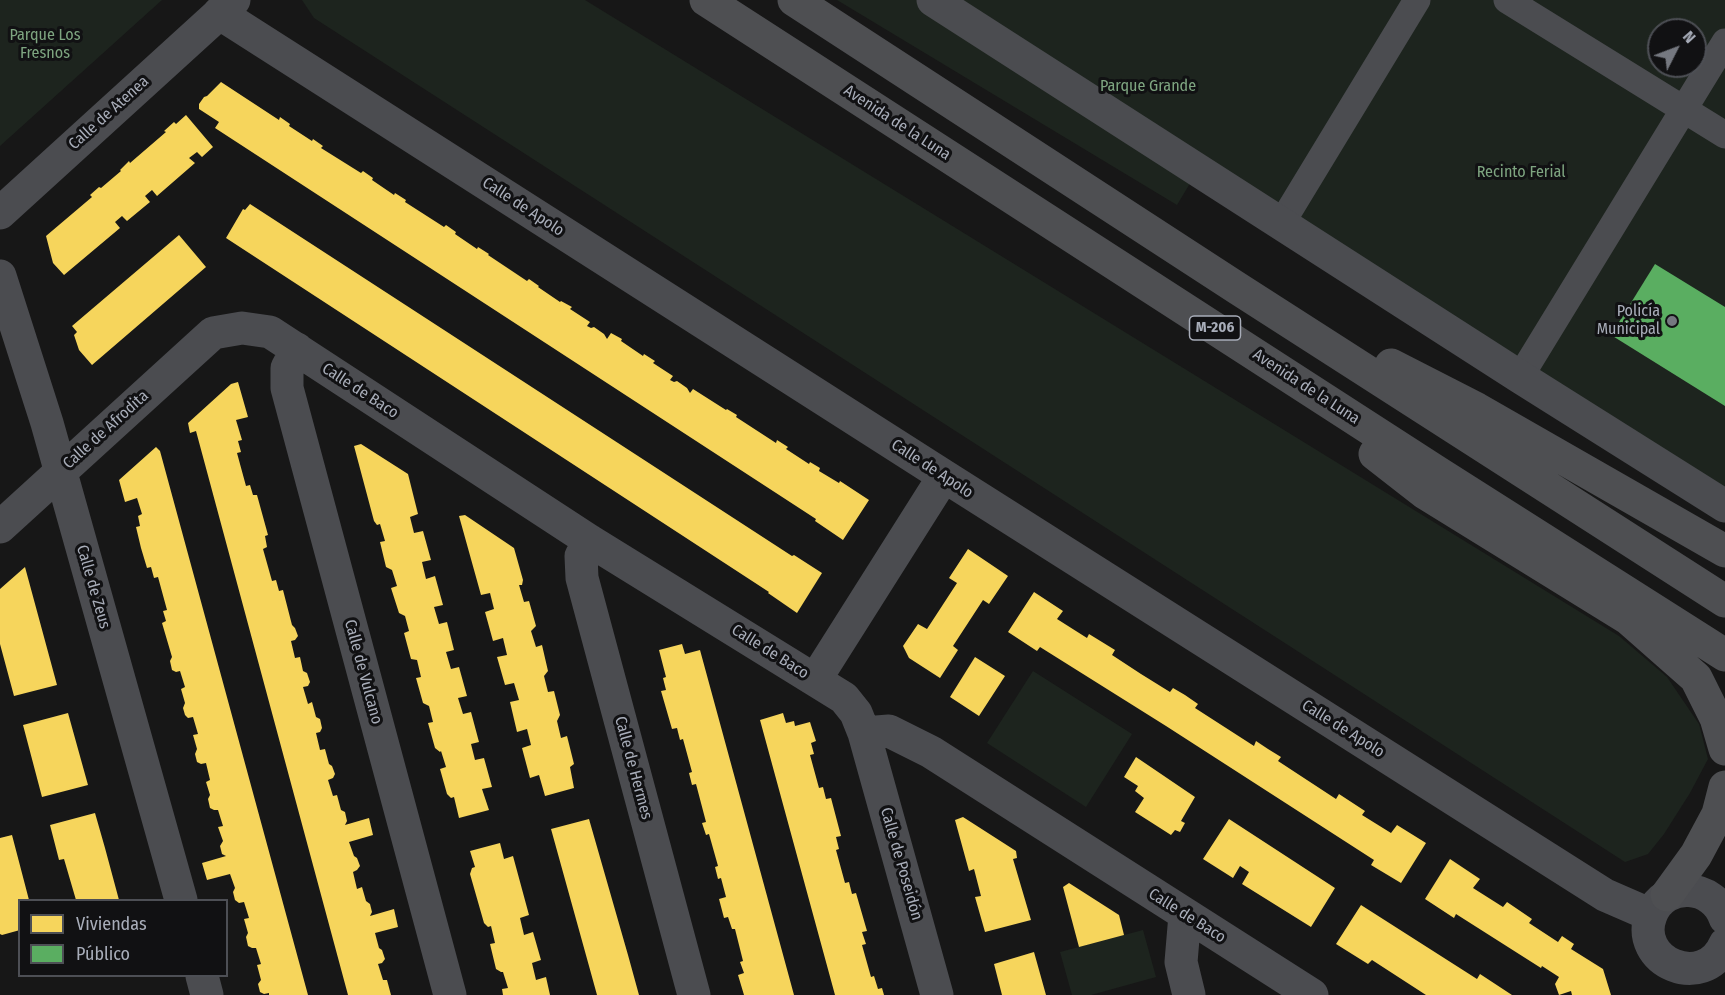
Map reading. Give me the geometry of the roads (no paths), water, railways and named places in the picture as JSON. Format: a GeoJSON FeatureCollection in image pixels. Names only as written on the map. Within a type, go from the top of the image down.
{"type":"FeatureCollection","features":[{"type":"Feature","properties":{"kind":"main road","name":"Avenida de la Luna"},"geometry":{"type":"LineString","coordinates":[[706,0],[1725,655]]}},
{"type":"Feature","properties":{"kind":"main road","name":"M-206"},"geometry":{"type":"LineString","coordinates":[[794,0],[1725,601]]}},
{"type":"Feature","properties":{"kind":"main road"},"geometry":{"type":"LineString","coordinates":[[1237,288],[1477,409],[1725,551]]}},
{"type":"Feature","properties":{"kind":"main road"},"geometry":{"type":"LineString","coordinates":[[1211,326],[1425,493],[1629,619],[1696,678],[1716,718],[1725,748]]}},
{"type":"Feature","properties":{"kind":"main road"},"geometry":{"type":"LineString","coordinates":[[1659,905],[1690,865],[1702,845],[1718,814],[1725,787]]}},
{"type":"Feature","properties":{"kind":"street"},"geometry":{"type":"LineString","coordinates":[[933,0],[1725,506]]}},
{"type":"Feature","properties":{"kind":"street"},"geometry":{"type":"LineString","coordinates":[[1281,224],[1417,0]]}},
{"type":"Feature","properties":{"kind":"street"},"geometry":{"type":"LineString","coordinates":[[1507,0],[1725,135]]}},
{"type":"Feature","properties":{"kind":"street","name":"Calle de Atenea"},"geometry":{"type":"LineString","coordinates":[[0,213],[226,7]]}},
{"type":"Feature","properties":{"kind":"street","name":"Calle de Apolo"},"geometry":{"type":"LineString","coordinates":[[226,7],[944,476],[1605,895],[1659,905]]}},
{"type":"Feature","properties":{"kind":"street"},"geometry":{"type":"LineString","coordinates":[[1520,377],[1725,42]]}},
{"type":"Feature","properties":{"kind":"street","name":"Calle de Zeus"},"geometry":{"type":"LineString","coordinates":[[0,276],[47,423],[181,899]]}},
{"type":"Feature","properties":{"kind":"street","name":"Calle de Baco"},"geometry":{"type":"LineString","coordinates":[[213,333],[242,328],[270,333],[297,349],[590,541],[844,698],[856,712],[864,733],[889,731],[931,752],[1312,995]]}},
{"type":"Feature","properties":{"kind":"street","name":"Calle de Afrodita"},"geometry":{"type":"LineString","coordinates":[[0,527],[213,333]]}},
{"type":"Feature","properties":{"kind":"street","name":"Calle de Vulcano"},"geometry":{"type":"LineString","coordinates":[[297,349],[287,368],[287,388],[450,995]]}},
{"type":"Feature","properties":{"kind":"street"},"geometry":{"type":"LineString","coordinates":[[815,680],[944,476]]}},
{"type":"Feature","properties":{"kind":"street","name":"Calle de Hermes"},"geometry":{"type":"LineString","coordinates":[[590,541],[581,556],[582,578],[694,995]]}},
{"type":"Feature","properties":{"kind":"street","name":"Calle de Poseidón"},"geometry":{"type":"LineString","coordinates":[[864,733],[938,995]]}},
{"type":"Feature","properties":{"kind":"street"},"geometry":{"type":"LineString","coordinates":[[1724,950],[1713,961],[1702,967],[1688,969],[1676,981],[1652,944],[1649,930],[1659,905],[1685,890],[1704,893],[1721,907],[1725,918]]}},
{"type":"Feature","properties":{"kind":"street"},"geometry":{"type":"LineString","coordinates":[[1185,915],[1181,962],[1189,995]]}},
{"type":"Feature","properties":{"kind":"street"},"geometry":{"type":"LineString","coordinates":[[202,977],[207,995]]}},
{"type":"Feature","properties":{"kind":"place","name":"Policía Municipal"},"geometry":{"type":"Point","coordinates":[1672,321]}},
{"type":"Feature","properties":{"kind":"park label","name":"Parque Los Fresnos"},"geometry":{"type":"Point","coordinates":[45,45]}},
{"type":"Feature","properties":{"kind":"park label","name":"Parque Grande"},"geometry":{"type":"Point","coordinates":[1148,87]}},
{"type":"Feature","properties":{"kind":"park label","name":"Recinto Ferial"},"geometry":{"type":"Point","coordinates":[1521,173]}}]}
